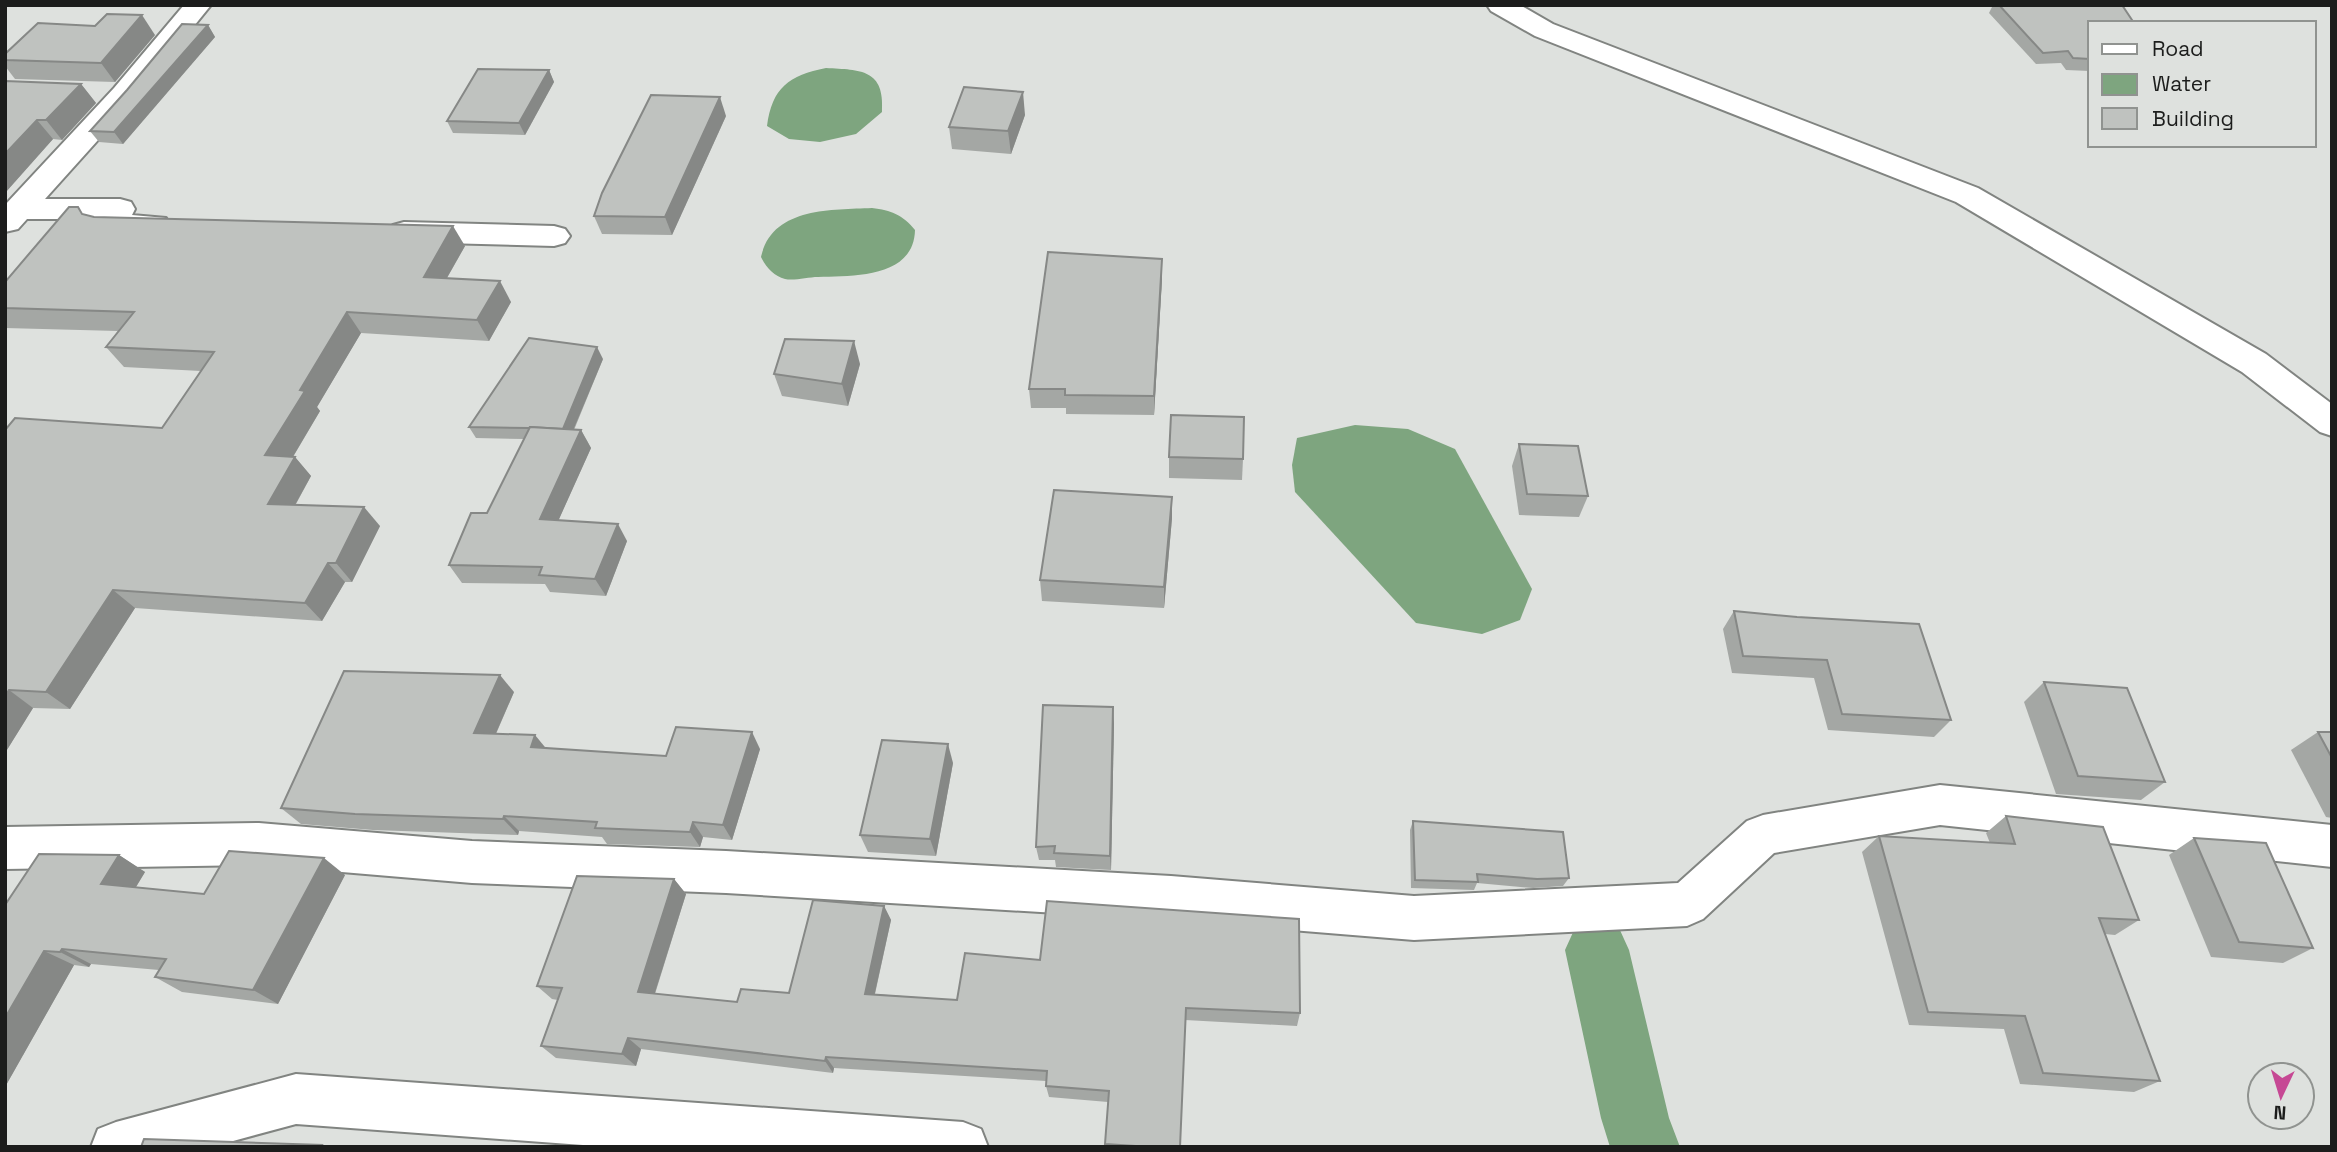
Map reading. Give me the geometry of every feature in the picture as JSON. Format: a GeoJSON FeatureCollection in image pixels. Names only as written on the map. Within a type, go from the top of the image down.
{"type":"FeatureCollection","features":[{"type":"Feature","properties":{"kind":"street"},"geometry":{"type":"LineString","coordinates":[[12,217],[124,93],[198,5]]}},
{"type":"Feature","properties":{"kind":"street"},"geometry":{"type":"LineString","coordinates":[[1500,5],[1544,30],[1967,195],[2254,363],[2332,423]]}},
{"type":"Feature","properties":{"kind":"street"},"geometry":{"type":"LineString","coordinates":[[84,92],[124,93]]}},
{"type":"Feature","properties":{"kind":"street"},"geometry":{"type":"LineString","coordinates":[[12,217],[120,209],[111,225],[187,225]]}},
{"type":"Feature","properties":{"kind":"street"},"geometry":{"type":"LineString","coordinates":[[377,231],[554,236]]}},
{"type":"Feature","properties":{"kind":"street"},"geometry":{"type":"LineString","coordinates":[[5,848],[259,844],[472,862],[726,872],[1171,898],[1414,918],[1687,904],[1763,835],[1940,805],[2332,846]]}},
{"type":"Feature","properties":{"kind":"street"},"geometry":{"type":"LineString","coordinates":[[116,1147],[296,1099],[963,1147]]}},
{"type":"Feature","properties":{"kind":"water"},"geometry":{"type":"Polygon","coordinates":[[[826,68],[860,71],[875,80],[882,98],[882,112],[856,134],[820,142],[789,139],[767,126],[773,102],[784,85],[792,79],[826,68]]]}},
{"type":"Feature","properties":{"kind":"water"},"geometry":{"type":"Polygon","coordinates":[[[872,208],[896,214],[915,230],[912,246],[893,266],[848,276],[789,279],[774,273],[761,257],[767,241],[777,229],[790,220],[822,211],[872,208]]]}},
{"type":"Feature","properties":{"kind":"water"},"geometry":{"type":"Polygon","coordinates":[[[1355,425],[1408,429],[1455,449],[1532,589],[1520,620],[1482,634],[1416,623],[1295,492],[1292,465],[1297,438],[1355,425]]]}},
{"type":"Feature","properties":{"kind":"building"},"geometry":{"type":"Polygon","coordinates":[[[1999,5],[2122,5],[2133,21],[2088,21],[2088,59],[2073,58],[2068,51],[2043,53],[1999,5]]]}},
{"type":"Feature","properties":{"kind":"building"},"geometry":{"type":"Polygon","coordinates":[[[107,14],[142,15],[101,63],[5,60],[5,54],[38,23],[95,26],[107,14]]]}},
{"type":"Feature","properties":{"kind":"building"},"geometry":{"type":"Polygon","coordinates":[[[182,24],[208,25],[114,132],[90,131],[127,90],[182,24]]]}},
{"type":"Feature","properties":{"kind":"building"},"geometry":{"type":"Polygon","coordinates":[[[478,69],[549,70],[519,123],[447,121],[478,69]]]}},
{"type":"Feature","properties":{"kind":"building"},"geometry":{"type":"Polygon","coordinates":[[[5,81],[81,84],[46,120],[37,120],[5,154],[5,81]]]}},
{"type":"Feature","properties":{"kind":"building"},"geometry":{"type":"Polygon","coordinates":[[[964,87],[1023,92],[1008,131],[949,127],[964,87]]]}},
{"type":"Feature","properties":{"kind":"building"},"geometry":{"type":"Polygon","coordinates":[[[651,95],[720,97],[665,217],[594,216],[602,193],[651,95]]]}},
{"type":"Feature","properties":{"kind":"building"},"geometry":{"type":"Polygon","coordinates":[[[69,207],[78,207],[82,214],[94,217],[453,226],[424,277],[500,281],[477,320],[347,312],[300,390],[305,391],[265,455],[295,457],[268,504],[364,507],[336,563],[328,563],[305,603],[113,590],[46,692],[9,690],[5,696],[5,430],[15,418],[162,428],[214,352],[106,347],[134,312],[5,308],[5,282],[69,207]]]}},
{"type":"Feature","properties":{"kind":"building"},"geometry":{"type":"Polygon","coordinates":[[[1048,252],[1162,259],[1154,396],[1065,395],[1065,389],[1029,389],[1048,252]]]}},
{"type":"Feature","properties":{"kind":"building"},"geometry":{"type":"Polygon","coordinates":[[[529,338],[597,347],[563,429],[469,427],[529,338]]]}},
{"type":"Feature","properties":{"kind":"building"},"geometry":{"type":"Polygon","coordinates":[[[785,339],[854,341],[842,384],[774,374],[785,339]]]}},
{"type":"Feature","properties":{"kind":"building"},"geometry":{"type":"Polygon","coordinates":[[[1171,415],[1244,417],[1243,459],[1169,457],[1171,415]]]}},
{"type":"Feature","properties":{"kind":"building"},"geometry":{"type":"Polygon","coordinates":[[[530,427],[581,430],[540,519],[618,524],[595,579],[539,575],[542,567],[449,565],[471,513],[487,513],[530,427]]]}},
{"type":"Feature","properties":{"kind":"building"},"geometry":{"type":"Polygon","coordinates":[[[1519,444],[1578,446],[1588,496],[1527,494],[1519,444]]]}},
{"type":"Feature","properties":{"kind":"building"},"geometry":{"type":"Polygon","coordinates":[[[1054,490],[1172,497],[1164,587],[1040,580],[1054,490]]]}},
{"type":"Feature","properties":{"kind":"building"},"geometry":{"type":"Polygon","coordinates":[[[1734,611],[1919,624],[1951,720],[1842,714],[1827,660],[1743,656],[1734,611]]]}},
{"type":"Feature","properties":{"kind":"building"},"geometry":{"type":"Polygon","coordinates":[[[344,671],[500,675],[474,733],[535,735],[531,747],[666,756],[676,727],[752,732],[723,825],[693,822],[690,832],[595,828],[597,822],[504,816],[503,819],[355,814],[281,808],[344,671]]]}},
{"type":"Feature","properties":{"kind":"building"},"geometry":{"type":"Polygon","coordinates":[[[2044,682],[2127,688],[2165,782],[2078,776],[2044,682]]]}},
{"type":"Feature","properties":{"kind":"building"},"geometry":{"type":"Polygon","coordinates":[[[1043,705],[1113,707],[1110,856],[1054,853],[1055,846],[1036,847],[1043,705]]]}},
{"type":"Feature","properties":{"kind":"building"},"geometry":{"type":"Polygon","coordinates":[[[2318,732],[2332,732],[2332,758],[2318,732]]]}},
{"type":"Feature","properties":{"kind":"building"},"geometry":{"type":"Polygon","coordinates":[[[882,740],[948,744],[930,839],[860,835],[882,740]]]}},
{"type":"Feature","properties":{"kind":"building"},"geometry":{"type":"Polygon","coordinates":[[[2006,816],[2103,827],[2139,920],[2099,918],[2160,1081],[2043,1073],[2025,1016],[1928,1012],[1879,836],[2015,844],[2006,816]]]}},
{"type":"Feature","properties":{"kind":"building"},"geometry":{"type":"Polygon","coordinates":[[[1413,821],[1563,832],[1569,878],[1537,879],[1477,874],[1478,882],[1415,880],[1413,821]]]}},
{"type":"Feature","properties":{"kind":"building"},"geometry":{"type":"Polygon","coordinates":[[[2194,838],[2266,843],[2313,948],[2239,942],[2194,838]]]}},
{"type":"Feature","properties":{"kind":"building"},"geometry":{"type":"Polygon","coordinates":[[[229,851],[324,858],[253,990],[155,977],[166,959],[62,949],[60,952],[44,951],[5,1018],[5,905],[39,854],[119,855],[101,884],[204,894],[229,851]]]}},
{"type":"Feature","properties":{"kind":"building"},"geometry":{"type":"Polygon","coordinates":[[[577,876],[674,879],[638,992],[737,1002],[741,989],[789,993],[813,900],[884,906],[865,994],[957,1000],[965,953],[1040,960],[1047,901],[1299,919],[1300,1013],[1186,1008],[1180,1147],[1105,1144],[1109,1091],[1046,1086],[1047,1071],[826,1057],[825,1061],[628,1038],[622,1054],[541,1046],[562,988],[537,986],[577,876]]]}},
{"type":"Feature","properties":{"kind":"building"},"geometry":{"type":"Polygon","coordinates":[[[144,1139],[322,1145],[141,1147],[144,1139]]]}},
{"type":"Feature","properties":{"kind":"waterway"},"geometry":{"type":"LineString","coordinates":[[1597,950],[1635,1118],[1645,1147]]}}]}
